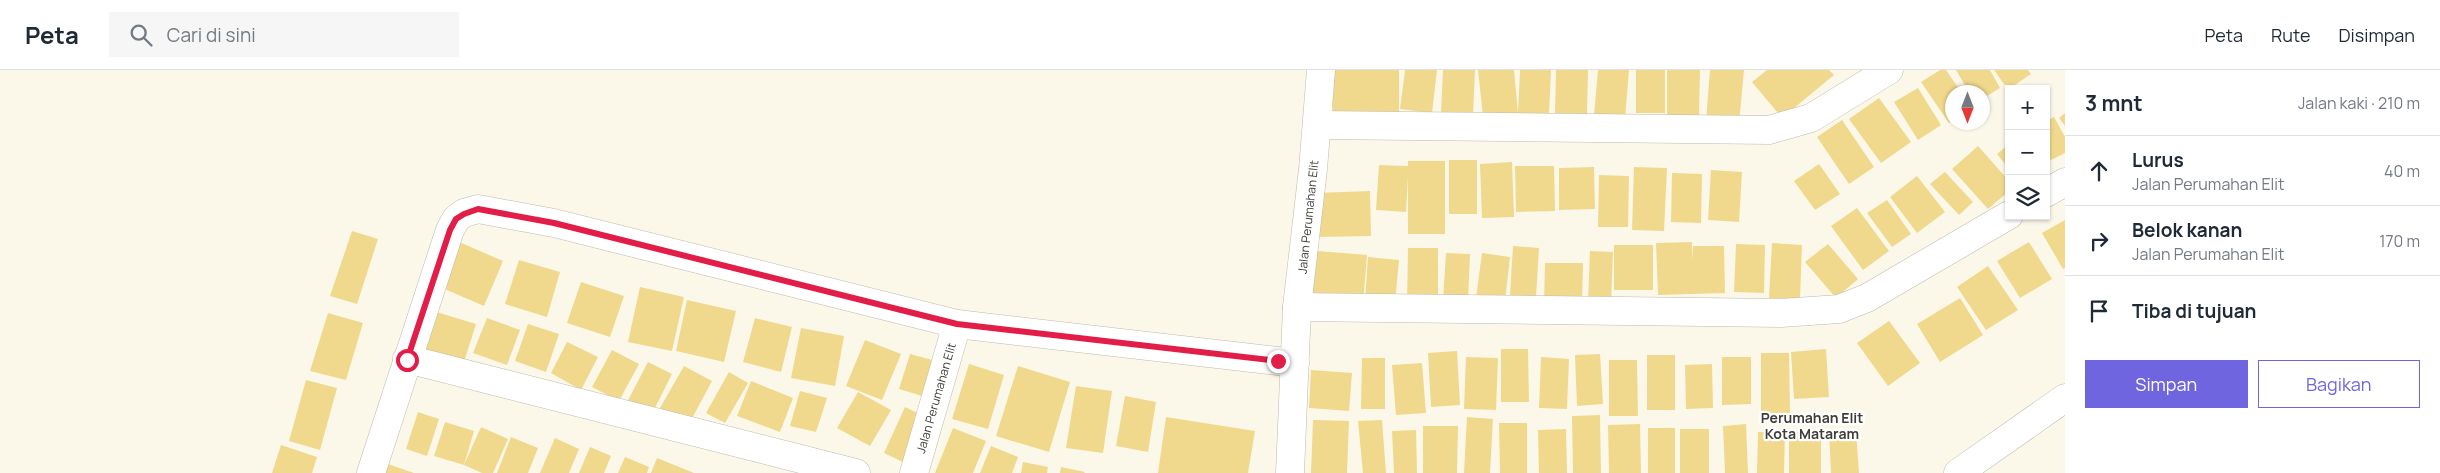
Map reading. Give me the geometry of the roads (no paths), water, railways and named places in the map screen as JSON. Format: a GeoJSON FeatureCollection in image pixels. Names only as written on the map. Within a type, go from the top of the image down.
{"type":"FeatureCollection","features":[{"type":"Feature","properties":{"kind":"street","name":"Jalan Perumahan Elit"},"geometry":{"type":"LineString","coordinates":[[1290,473],[1297,307],[1318,125],[1321,70]]}},
{"type":"Feature","properties":{"kind":"street"},"geometry":{"type":"LineString","coordinates":[[1318,125],[1769,130],[1811,118],[1888,70]]}},
{"type":"Feature","properties":{"kind":"street"},"geometry":{"type":"LineString","coordinates":[[2050,191],[2065,182]]}},
{"type":"Feature","properties":{"kind":"street"},"geometry":{"type":"LineString","coordinates":[[371,473],[450,230],[456,219],[478,209],[554,223],[957,324],[1295,363]]}},
{"type":"Feature","properties":{"kind":"street"},"geometry":{"type":"LineString","coordinates":[[1297,307],[1781,313],[1839,309],[1867,298],[2005,217]]}},
{"type":"Feature","properties":{"kind":"street","name":"Jalan Perumahan Elit"},"geometry":{"type":"LineString","coordinates":[[914,473],[957,324]]}},
{"type":"Feature","properties":{"kind":"street"},"geometry":{"type":"LineString","coordinates":[[407,360],[856,473]]}},
{"type":"Feature","properties":{"kind":"street"},"geometry":{"type":"LineString","coordinates":[[1958,473],[2065,398]]}},
{"type":"Feature","properties":{"kind":"district","name":"Perumahan Elit Kota Mataram"},"geometry":{"type":"Point","coordinates":[1812,426]}}]}
